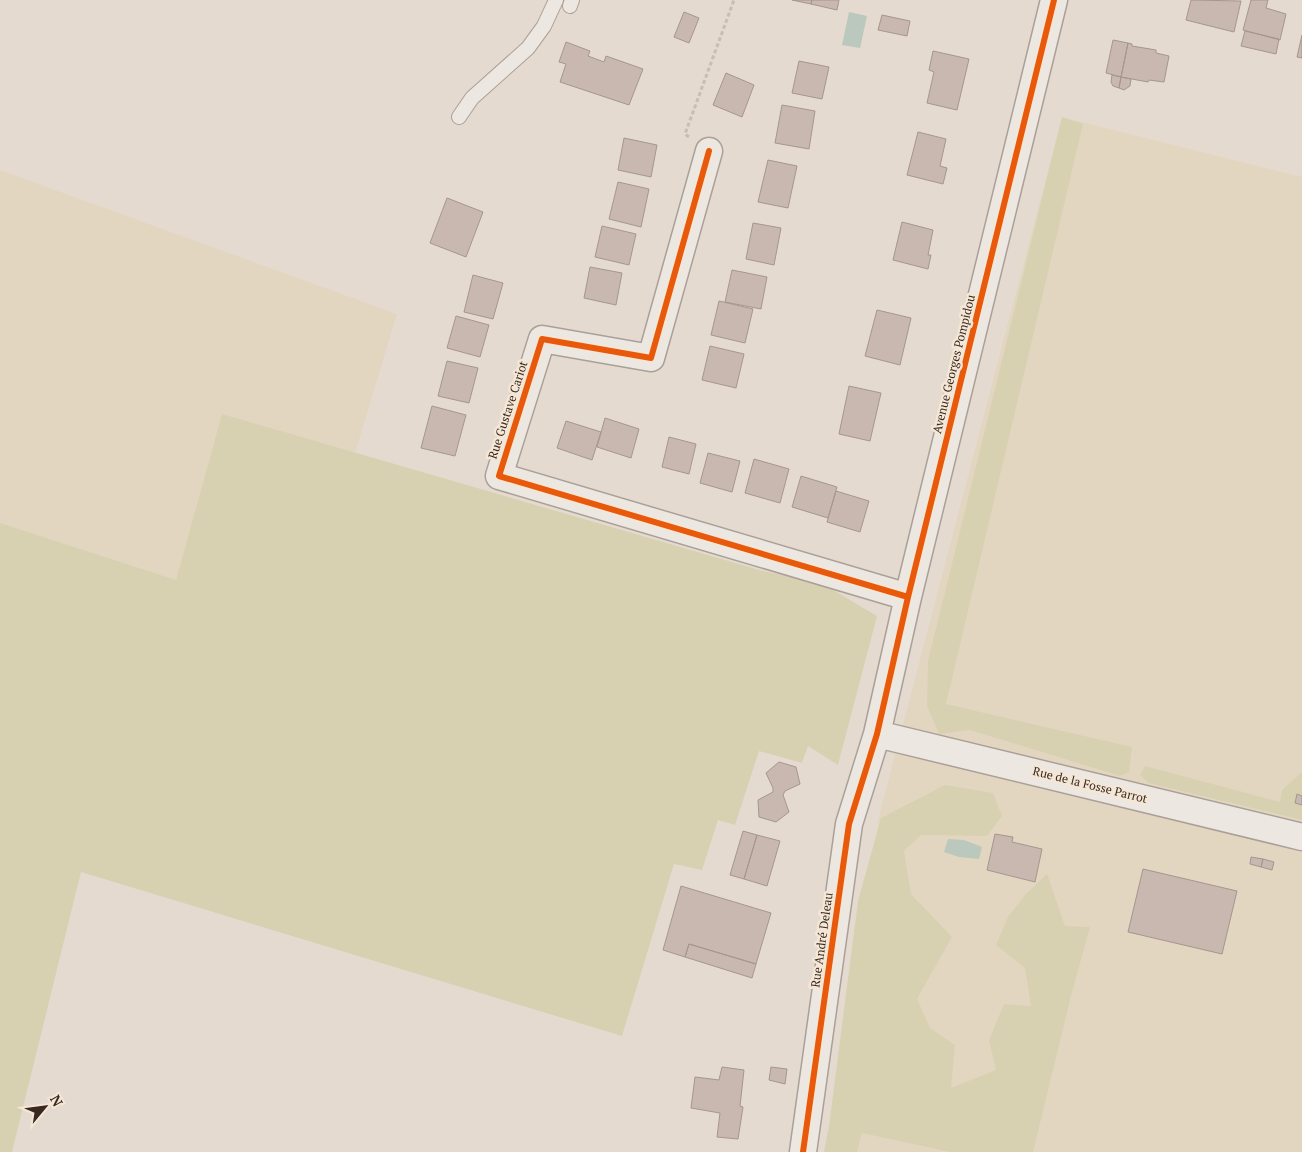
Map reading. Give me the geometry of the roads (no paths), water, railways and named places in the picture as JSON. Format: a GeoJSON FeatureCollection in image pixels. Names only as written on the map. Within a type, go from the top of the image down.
{"type":"FeatureCollection","features":[{"type":"Feature","properties":{"kind":"street","name":"Avenue Georges Pompidou"},"geometry":{"type":"LineString","coordinates":[[877,734],[908,597],[1054,0]]}},
{"type":"Feature","properties":{"kind":"street","name":"Rue Gustave Cariot"},"geometry":{"type":"LineString","coordinates":[[710,151],[651,358],[542,340],[499,476],[908,597]]}},
{"type":"Feature","properties":{"kind":"street","name":"Rue de la Fosse Parrot"},"geometry":{"type":"LineString","coordinates":[[877,734],[1302,837]]}},
{"type":"Feature","properties":{"kind":"street","name":"Rue André Deleau"},"geometry":{"type":"LineString","coordinates":[[803,1152],[849,824],[877,734]]}},
{"type":"Feature","properties":{"kind":"lane"},"geometry":{"type":"LineString","coordinates":[[459,117],[472,98],[528,48],[544,26],[556,0]]}}]}
